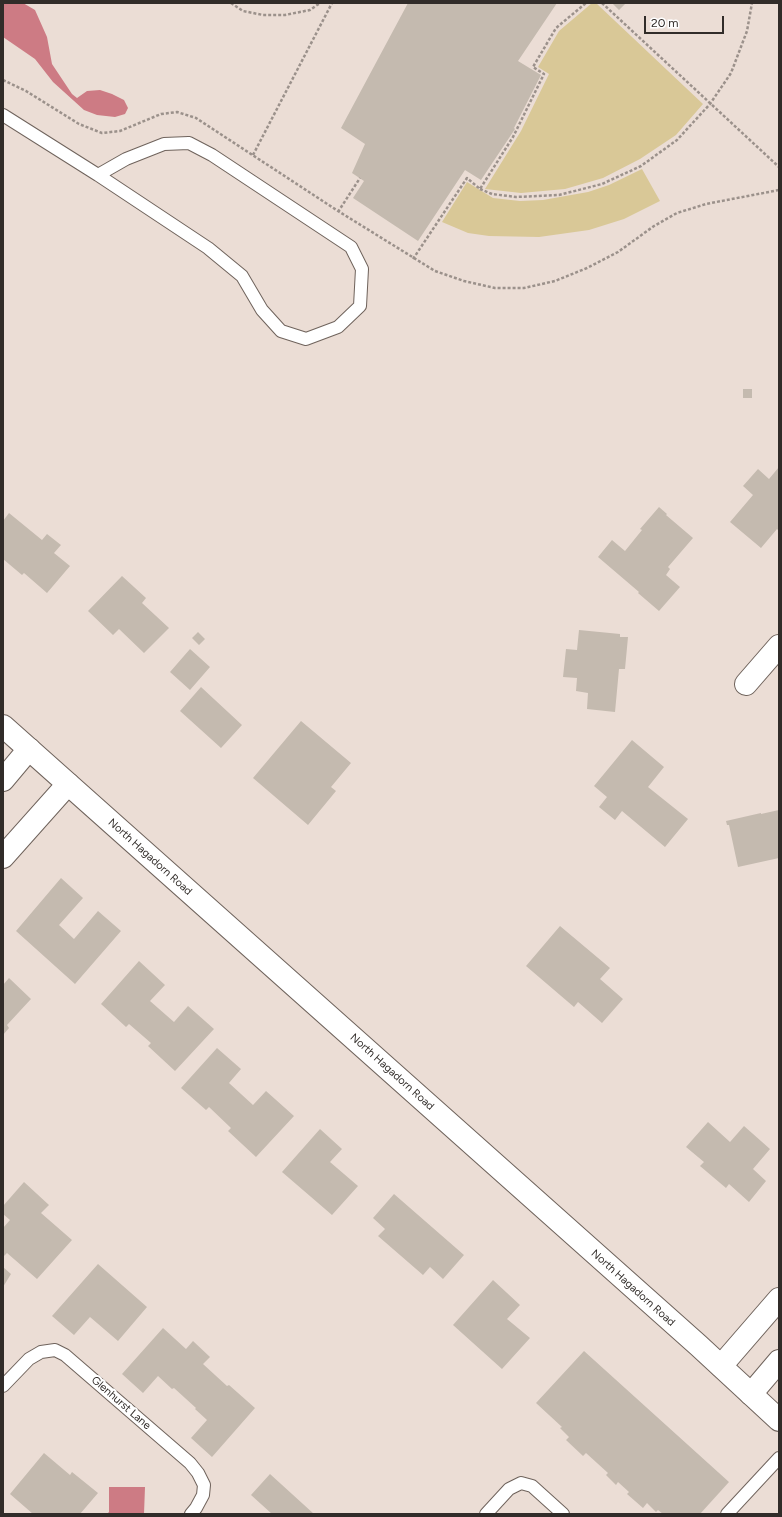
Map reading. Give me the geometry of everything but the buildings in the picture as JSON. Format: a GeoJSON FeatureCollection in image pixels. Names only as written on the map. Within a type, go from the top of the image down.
{"type":"FeatureCollection","features":[{"type":"Feature","properties":{"kind":"street"},"geometry":{"type":"LineString","coordinates":[[746,684],[779,646]]}},
{"type":"Feature","properties":{"kind":"street","name":"North Hagadorn Road"},"geometry":{"type":"LineString","coordinates":[[3,726],[721,1366],[779,1420]]}},
{"type":"Feature","properties":{"kind":"street"},"geometry":{"type":"LineString","coordinates":[[3,780],[29,750]]}},
{"type":"Feature","properties":{"kind":"street"},"geometry":{"type":"LineString","coordinates":[[3,857],[68,784]]}},
{"type":"Feature","properties":{"kind":"street"},"geometry":{"type":"LineString","coordinates":[[721,1366],[779,1299]]}},
{"type":"Feature","properties":{"kind":"street"},"geometry":{"type":"LineString","coordinates":[[751,1394],[779,1361]]}},
{"type":"Feature","properties":{"kind":"lane"},"geometry":{"type":"LineString","coordinates":[[3,115],[98,175],[208,248],[242,276],[262,310],[281,331],[306,339],[338,328],[360,306],[362,269],[351,247],[212,155],[189,143],[164,144],[126,159],[98,175]]}},
{"type":"Feature","properties":{"kind":"lane","name":"Glenhurst Lane"},"geometry":{"type":"LineString","coordinates":[[3,1386],[29,1359],[41,1352],[55,1350],[65,1355],[190,1463],[198,1473],[204,1485],[203,1495],[196,1508],[190,1514]]}},
{"type":"Feature","properties":{"kind":"lane"},"geometry":{"type":"LineString","coordinates":[[727,1514],[779,1458]]}},
{"type":"Feature","properties":{"kind":"lane"},"geometry":{"type":"LineString","coordinates":[[486,1514],[509,1489],[521,1483],[532,1486],[563,1514]]}},
{"type":"Feature","properties":{"kind":"path"},"geometry":{"type":"LineString","coordinates":[[231,3],[243,10],[263,15],[285,15],[310,10],[320,3]]}},
{"type":"Feature","properties":{"kind":"path"},"geometry":{"type":"LineString","coordinates":[[253,155],[332,3]]}},
{"type":"Feature","properties":{"kind":"path"},"geometry":{"type":"LineString","coordinates":[[480,189],[513,137],[544,74],[533,67],[556,28],[586,3]]}},
{"type":"Feature","properties":{"kind":"path"},"geometry":{"type":"LineString","coordinates":[[602,3],[779,167]]}},
{"type":"Feature","properties":{"kind":"path"},"geometry":{"type":"LineString","coordinates":[[413,259],[467,178],[480,189],[492,194],[516,197],[559,195],[602,184],[641,166],[677,140],[710,104],[731,73],[747,31],[752,3]]}},
{"type":"Feature","properties":{"kind":"path"},"geometry":{"type":"LineString","coordinates":[[3,80],[26,91],[79,124],[102,133],[120,131],[161,114],[176,112],[196,118],[413,259],[435,271],[464,281],[496,288],[524,288],[555,281],[587,268],[618,252],[654,226],[677,213],[706,204],[779,190]]}},
{"type":"Feature","properties":{"kind":"path"},"geometry":{"type":"LineString","coordinates":[[326,230],[360,178]]}},
{"type":"Feature","properties":{"kind":"shaded area"},"geometry":{"type":"Polygon","coordinates":[[[3,3],[23,3],[35,10],[47,37],[52,64],[72,94],[77,98],[87,91],[100,90],[112,94],[124,100],[128,108],[125,114],[115,117],[97,115],[84,110],[53,82],[35,59],[3,37],[3,3]]]}},
{"type":"Feature","properties":{"kind":"shaded area"},"geometry":{"type":"Polygon","coordinates":[[[592,3],[596,3],[703,104],[676,135],[640,159],[603,178],[565,189],[521,193],[485,189],[521,131],[549,74],[538,67],[559,31],[592,3]]]}},
{"type":"Feature","properties":{"kind":"shaded area"},"geometry":{"type":"Polygon","coordinates":[[[642,169],[660,201],[624,219],[589,230],[539,237],[489,236],[468,233],[442,222],[467,182],[493,198],[520,201],[543,200],[588,192],[609,185],[642,169]]]}},
{"type":"Feature","properties":{"kind":"shaded area"},"geometry":{"type":"Polygon","coordinates":[[[109,1487],[145,1487],[144,1514],[107,1514],[109,1512],[109,1487]]]}}]}
